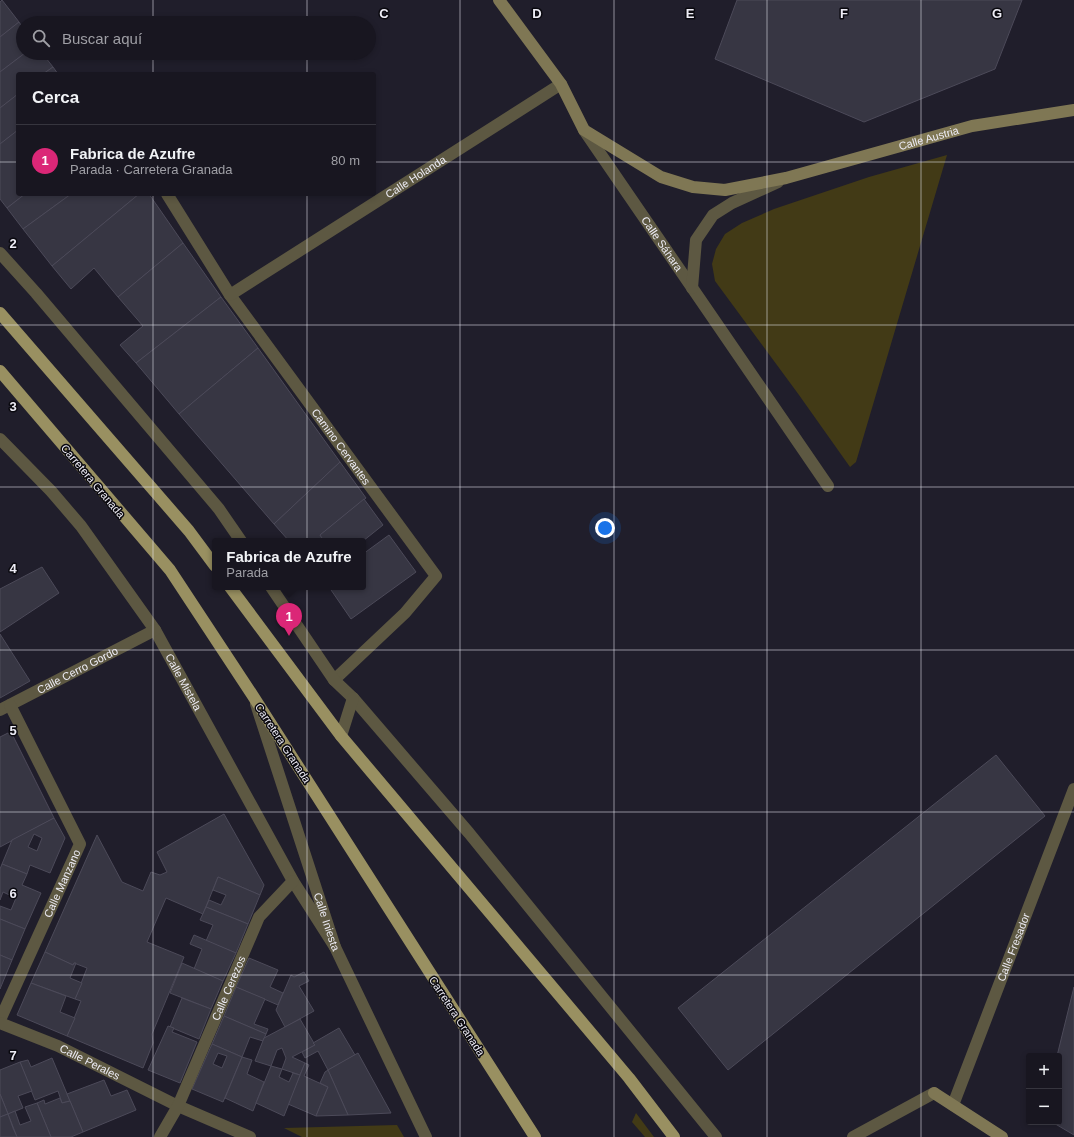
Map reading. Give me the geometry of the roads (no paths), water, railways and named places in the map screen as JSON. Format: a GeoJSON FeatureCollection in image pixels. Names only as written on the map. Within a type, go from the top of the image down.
{"type":"FeatureCollection","features":[{"type":"Feature","properties":{"kind":"main road"},"geometry":{"type":"LineString","coordinates":[[0,313],[189,531],[212,562]]}},
{"type":"Feature","properties":{"kind":"main road","name":"Carretera Granada"},"geometry":{"type":"LineString","coordinates":[[0,371],[170,570],[253,696],[535,1137]]}},
{"type":"Feature","properties":{"kind":"main road"},"geometry":{"type":"LineString","coordinates":[[232,590],[341,736],[629,1078],[674,1137]]}},
{"type":"Feature","properties":{"kind":"street","name":"Calle Sáhara"},"geometry":{"type":"LineString","coordinates":[[499,0],[561,84],[584,130],[828,486]]}},
{"type":"Feature","properties":{"kind":"street","name":"Calle Holanda"},"geometry":{"type":"LineString","coordinates":[[230,295],[561,84]]}},
{"type":"Feature","properties":{"kind":"street","name":"Calle Austria"},"geometry":{"type":"LineString","coordinates":[[584,130],[661,177],[693,187],[726,190],[786,178],[972,126],[1074,110]]}},
{"type":"Feature","properties":{"kind":"street","name":"Calle Austria"},"geometry":{"type":"LineString","coordinates":[[692,288],[696,240],[713,215],[732,203],[786,178]]}},
{"type":"Feature","properties":{"kind":"street","name":"Camino Cervantes"},"geometry":{"type":"LineString","coordinates":[[168,196],[230,295],[436,576],[405,613],[334,680]]}},
{"type":"Feature","properties":{"kind":"street"},"geometry":{"type":"LineString","coordinates":[[0,253],[36,293],[214,502],[239,538]]}},
{"type":"Feature","properties":{"kind":"street","name":"Calle Mistela"},"geometry":{"type":"LineString","coordinates":[[0,439],[51,491],[81,526],[155,630],[293,881],[335,947]]}},
{"type":"Feature","properties":{"kind":"street"},"geometry":{"type":"LineString","coordinates":[[274,590],[334,680],[353,698],[469,833],[716,1137]]}},
{"type":"Feature","properties":{"kind":"street","name":"Calle Cerro Gordo"},"geometry":{"type":"LineString","coordinates":[[5,708],[155,630]]}},
{"type":"Feature","properties":{"kind":"street","name":"Calle Iniesta"},"geometry":{"type":"LineString","coordinates":[[253,696],[335,947],[426,1137]]}},
{"type":"Feature","properties":{"kind":"street"},"geometry":{"type":"LineString","coordinates":[[341,736],[353,698]]}},
{"type":"Feature","properties":{"kind":"street","name":"Calle Manzano"},"geometry":{"type":"LineString","coordinates":[[0,1021],[80,844],[5,708]]}},
{"type":"Feature","properties":{"kind":"street","name":"Calle Fresador"},"geometry":{"type":"LineString","coordinates":[[952,1105],[1074,789]]}},
{"type":"Feature","properties":{"kind":"street","name":"Calle Cerezos"},"geometry":{"type":"LineString","coordinates":[[160,1137],[178,1106],[259,917],[293,881]]}},
{"type":"Feature","properties":{"kind":"street","name":"Calle Perales"},"geometry":{"type":"LineString","coordinates":[[0,1021],[58,1046],[178,1106],[250,1137]]}},
{"type":"Feature","properties":{"kind":"street"},"geometry":{"type":"LineString","coordinates":[[853,1137],[934,1093],[1002,1137]]}},
{"type":"Feature","properties":{"kind":"place","name":"Fabrica de Azufre"},"geometry":{"type":"Point","coordinates":[289,636]}}]}
